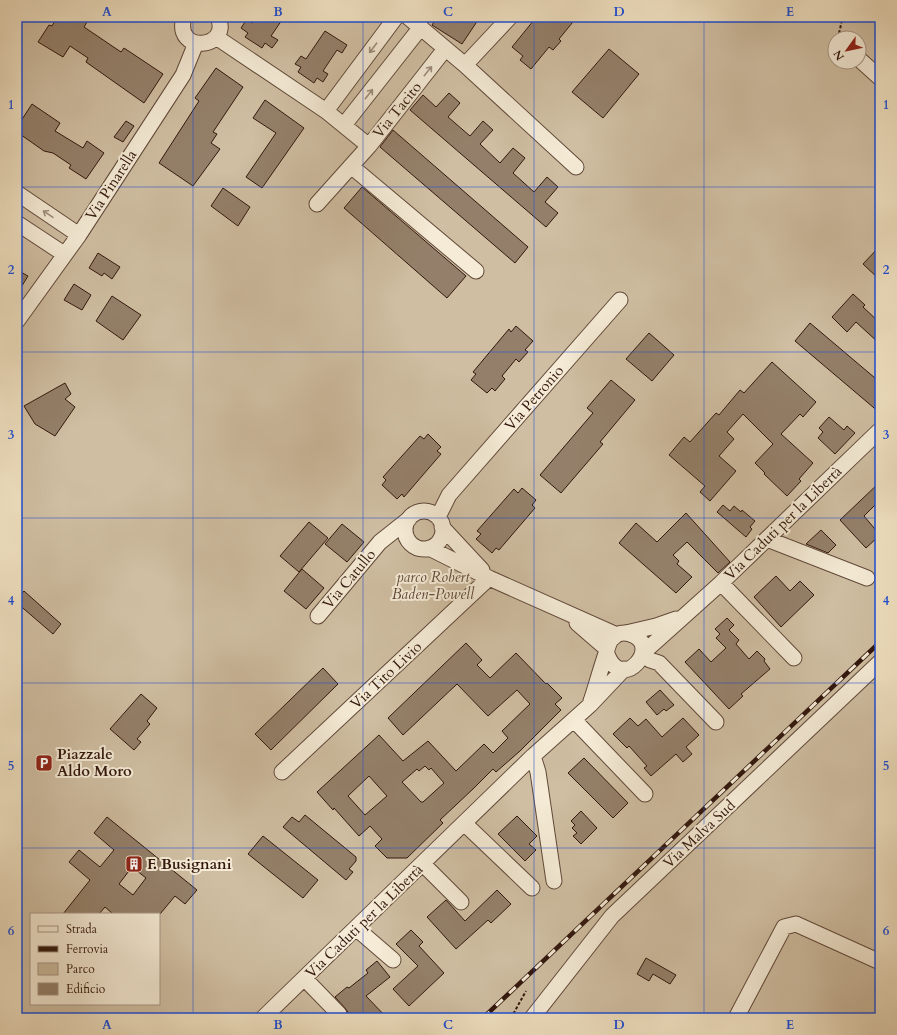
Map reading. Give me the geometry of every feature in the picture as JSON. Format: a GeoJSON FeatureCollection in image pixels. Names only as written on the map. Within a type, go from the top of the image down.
{"type":"FeatureCollection","features":[{"type":"Feature","properties":{"kind":"street"},"geometry":{"type":"LineString","coordinates":[[184,17],[182,30],[190,40],[196,43],[207,43],[216,37],[220,26],[218,17]]}},
{"type":"Feature","properties":{"kind":"street"},"geometry":{"type":"LineString","coordinates":[[326,111],[396,17]]}},
{"type":"Feature","properties":{"kind":"street"},"geometry":{"type":"LineString","coordinates":[[408,17],[465,65],[576,167]]}},
{"type":"Feature","properties":{"kind":"street"},"geometry":{"type":"LineString","coordinates":[[465,65],[510,17]]}},
{"type":"Feature","properties":{"kind":"street"},"geometry":{"type":"LineString","coordinates":[[344,125],[421,27]]}},
{"type":"Feature","properties":{"kind":"street","name":"Via Tacito"},"geometry":{"type":"LineString","coordinates":[[216,37],[326,111],[369,146],[445,49]]}},
{"type":"Feature","properties":{"kind":"street","name":"Via Pinarella"},"geometry":{"type":"LineString","coordinates":[[17,320],[79,235],[183,75],[196,43]]}},
{"type":"Feature","properties":{"kind":"street"},"geometry":{"type":"LineString","coordinates":[[867,66],[880,78]]}},
{"type":"Feature","properties":{"kind":"street"},"geometry":{"type":"LineString","coordinates":[[317,204],[369,146]]}},
{"type":"Feature","properties":{"kind":"street"},"geometry":{"type":"LineString","coordinates":[[350,166],[476,271]]}},
{"type":"Feature","properties":{"kind":"street"},"geometry":{"type":"LineString","coordinates":[[17,193],[79,235]]}},
{"type":"Feature","properties":{"kind":"street"},"geometry":{"type":"LineString","coordinates":[[17,223],[64,254]]}},
{"type":"Feature","properties":{"kind":"street","name":"Via Petronio"},"geometry":{"type":"LineString","coordinates":[[414,515],[449,495],[620,300]]}},
{"type":"Feature","properties":{"kind":"street","name":"Via Caduti per la Libertà"},"geometry":{"type":"LineString","coordinates":[[643,653],[721,583],[880,430]]}},
{"type":"Feature","properties":{"kind":"street","name":"Via Petronio"},"geometry":{"type":"LineString","coordinates":[[440,522],[449,495]]}},
{"type":"Feature","properties":{"kind":"street","name":"Via Catullo"},"geometry":{"type":"LineString","coordinates":[[318,616],[380,542],[414,515],[430,512],[490,578]]}},
{"type":"Feature","properties":{"kind":"street"},"geometry":{"type":"LineString","coordinates":[[408,540],[405,529],[414,515]]}},
{"type":"Feature","properties":{"kind":"street"},"geometry":{"type":"LineString","coordinates":[[429,548],[441,537],[440,522]]}},
{"type":"Feature","properties":{"kind":"street","name":"Via Catullo"},"geometry":{"type":"LineString","coordinates":[[380,542],[396,537],[408,540],[417,547],[429,548],[567,614]]}},
{"type":"Feature","properties":{"kind":"street"},"geometry":{"type":"LineString","coordinates":[[766,539],[866,578]]}},
{"type":"Feature","properties":{"kind":"street","name":"Via Tito Livio"},"geometry":{"type":"LineString","coordinates":[[282,772],[490,578]]}},
{"type":"Feature","properties":{"kind":"street"},"geometry":{"type":"LineString","coordinates":[[721,583],[794,658]]}},
{"type":"Feature","properties":{"kind":"street"},"geometry":{"type":"LineString","coordinates":[[567,614],[622,634],[637,637],[643,653],[650,660],[659,663],[716,722]]}},
{"type":"Feature","properties":{"kind":"street"},"geometry":{"type":"LineString","coordinates":[[567,614],[607,651],[613,664],[624,669],[630,668],[638,663],[643,653]]}},
{"type":"Feature","properties":{"kind":"street"},"geometry":{"type":"LineString","coordinates":[[590,705],[612,638],[622,634],[656,626],[686,615]]}},
{"type":"Feature","properties":{"kind":"street","name":"Via Malva Sud"},"geometry":{"type":"LineString","coordinates":[[532,1018],[612,916],[880,662]]}},
{"type":"Feature","properties":{"kind":"street","name":"Via Caduti per la Libertà"},"geometry":{"type":"LineString","coordinates":[[263,1018],[357,929],[533,756],[590,705],[624,669]]}},
{"type":"Feature","properties":{"kind":"street"},"geometry":{"type":"LineString","coordinates":[[574,720],[645,794]]}},
{"type":"Feature","properties":{"kind":"street"},"geometry":{"type":"LineString","coordinates":[[533,756],[538,772],[554,881]]}},
{"type":"Feature","properties":{"kind":"street"},"geometry":{"type":"LineString","coordinates":[[465,824],[532,888]]}},
{"type":"Feature","properties":{"kind":"street"},"geometry":{"type":"LineString","coordinates":[[423,864],[461,902]]}},
{"type":"Feature","properties":{"kind":"street"},"geometry":{"type":"LineString","coordinates":[[736,1018],[784,927],[796,924],[880,962]]}},
{"type":"Feature","properties":{"kind":"street"},"geometry":{"type":"LineString","coordinates":[[357,929],[393,960]]}},
{"type":"Feature","properties":{"kind":"street"},"geometry":{"type":"LineString","coordinates":[[304,978],[339,1014]]}},
{"type":"Feature","properties":{"kind":"path"},"geometry":{"type":"LineString","coordinates":[[840,17],[842,20],[840,30]]}},
{"type":"Feature","properties":{"kind":"path"},"geometry":{"type":"LineString","coordinates":[[511,1018],[526,991]]}},
{"type":"Feature","properties":{"kind":"green space","name":"parco Robert Baden-Powell"},"geometry":{"type":"Polygon","coordinates":[[[17,17],[880,17],[880,1018],[17,1018],[17,17]]]}},
{"type":"Feature","properties":{"kind":"building"},"geometry":{"type":"Polygon","coordinates":[[[57,17],[90,17],[84,27],[121,52],[124,48],[163,74],[144,103],[86,62],[88,58],[70,46],[63,57],[38,42],[49,25],[52,26],[57,17]]]}},
{"type":"Feature","properties":{"kind":"building"},"geometry":{"type":"Polygon","coordinates":[[[256,17],[284,17],[271,36],[278,40],[272,48],[265,43],[262,48],[245,37],[248,33],[241,28],[247,19],[252,23],[256,17]]]}},
{"type":"Feature","properties":{"kind":"building"},"geometry":{"type":"Polygon","coordinates":[[[437,17],[480,17],[462,44],[432,25],[437,17]]]}},
{"type":"Feature","properties":{"kind":"building"},"geometry":{"type":"Polygon","coordinates":[[[540,17],[548,17],[554,22],[558,17],[577,17],[559,39],[561,41],[553,50],[549,47],[531,69],[520,60],[523,56],[512,47],[534,20],[537,22],[540,17]]]}},
{"type":"Feature","properties":{"kind":"building"},"geometry":{"type":"Polygon","coordinates":[[[325,31],[347,45],[342,53],[337,50],[323,71],[328,74],[323,82],[317,78],[314,83],[298,72],[301,67],[295,64],[301,56],[306,59],[325,31]]]}},
{"type":"Feature","properties":{"kind":"building"},"geometry":{"type":"Polygon","coordinates":[[[609,49],[639,74],[603,118],[572,92],[609,49]]]}},
{"type":"Feature","properties":{"kind":"building"},"geometry":{"type":"Polygon","coordinates":[[[216,68],[243,87],[213,132],[217,134],[211,143],[220,149],[193,186],[159,163],[199,101],[195,98],[216,68]]]}},
{"type":"Feature","properties":{"kind":"building"},"geometry":{"type":"Polygon","coordinates":[[[449,93],[460,103],[448,117],[470,136],[483,121],[493,130],[480,144],[500,163],[513,148],[525,158],[513,173],[534,192],[547,177],[558,187],[545,202],[558,213],[546,227],[410,110],[423,95],[436,107],[449,93]]]}},
{"type":"Feature","properties":{"kind":"building"},"geometry":{"type":"Polygon","coordinates":[[[265,100],[304,128],[262,188],[246,177],[276,133],[253,118],[265,100]]]}},
{"type":"Feature","properties":{"kind":"building"},"geometry":{"type":"Polygon","coordinates":[[[32,104],[60,123],[55,131],[83,148],[87,141],[104,153],[86,179],[69,168],[71,165],[53,153],[44,151],[17,132],[17,127],[32,104]]]}},
{"type":"Feature","properties":{"kind":"building"},"geometry":{"type":"Polygon","coordinates":[[[126,121],[134,126],[123,142],[114,137],[126,121]]]}},
{"type":"Feature","properties":{"kind":"building"},"geometry":{"type":"Polygon","coordinates":[[[393,130],[528,247],[515,263],[380,147],[393,130]]]}},
{"type":"Feature","properties":{"kind":"building"},"geometry":{"type":"Polygon","coordinates":[[[362,187],[466,276],[447,298],[344,208],[362,187]]]}},
{"type":"Feature","properties":{"kind":"building"},"geometry":{"type":"Polygon","coordinates":[[[223,188],[250,207],[238,226],[211,206],[223,188]]]}},
{"type":"Feature","properties":{"kind":"building"},"geometry":{"type":"Polygon","coordinates":[[[880,246],[880,280],[863,264],[880,246]]]}},
{"type":"Feature","properties":{"kind":"building"},"geometry":{"type":"Polygon","coordinates":[[[98,253],[120,267],[112,279],[104,273],[102,276],[89,268],[98,253]]]}},
{"type":"Feature","properties":{"kind":"building"},"geometry":{"type":"Polygon","coordinates":[[[17,270],[28,276],[17,294],[17,270]]]}},
{"type":"Feature","properties":{"kind":"building"},"geometry":{"type":"Polygon","coordinates":[[[74,284],[91,295],[82,310],[64,300],[74,284]]]}},
{"type":"Feature","properties":{"kind":"building"},"geometry":{"type":"Polygon","coordinates":[[[853,294],[865,305],[863,307],[880,323],[880,344],[856,322],[847,332],[832,317],[853,294]]]}},
{"type":"Feature","properties":{"kind":"building"},"geometry":{"type":"Polygon","coordinates":[[[112,296],[141,315],[123,340],[96,321],[112,296]]]}},
{"type":"Feature","properties":{"kind":"building"},"geometry":{"type":"Polygon","coordinates":[[[810,323],[875,378],[880,372],[880,413],[795,341],[810,323]]]}},
{"type":"Feature","properties":{"kind":"building"},"geometry":{"type":"Polygon","coordinates":[[[516,326],[533,341],[525,350],[528,352],[519,362],[516,359],[502,376],[505,379],[495,391],[492,388],[487,393],[471,380],[476,374],[473,372],[509,329],[511,332],[516,326]]]}},
{"type":"Feature","properties":{"kind":"building"},"geometry":{"type":"Polygon","coordinates":[[[649,333],[674,355],[652,381],[626,359],[649,333]]]}},
{"type":"Feature","properties":{"kind":"building"},"geometry":{"type":"Polygon","coordinates":[[[772,362],[816,402],[803,417],[800,414],[781,434],[813,463],[799,479],[801,481],[787,496],[755,463],[773,444],[743,414],[727,432],[734,439],[719,456],[736,471],[710,501],[700,492],[705,486],[669,455],[684,437],[690,442],[716,413],[719,415],[740,390],[744,393],[772,362]]]}},
{"type":"Feature","properties":{"kind":"building"},"geometry":{"type":"Polygon","coordinates":[[[611,380],[635,400],[600,442],[603,444],[561,493],[540,475],[593,413],[587,408],[611,380]]]}},
{"type":"Feature","properties":{"kind":"building"},"geometry":{"type":"Polygon","coordinates":[[[65,383],[71,394],[65,399],[75,407],[55,436],[35,424],[24,406],[65,383]]]}},
{"type":"Feature","properties":{"kind":"building"},"geometry":{"type":"Polygon","coordinates":[[[829,417],[844,430],[847,426],[855,433],[835,454],[818,438],[823,432],[819,428],[829,417]]]}},
{"type":"Feature","properties":{"kind":"building"},"geometry":{"type":"Polygon","coordinates":[[[428,434],[441,447],[437,451],[441,454],[404,497],[402,494],[397,499],[382,485],[386,480],[383,477],[420,436],[424,439],[428,434]]]}},
{"type":"Feature","properties":{"kind":"building"},"geometry":{"type":"Polygon","coordinates":[[[880,482],[880,500],[864,516],[880,535],[866,548],[840,520],[880,482]]]}},
{"type":"Feature","properties":{"kind":"building"},"geometry":{"type":"Polygon","coordinates":[[[522,488],[536,500],[532,505],[535,508],[499,550],[496,548],[492,553],[476,539],[481,534],[477,531],[514,489],[518,493],[522,488]]]}},
{"type":"Feature","properties":{"kind":"building"},"geometry":{"type":"Polygon","coordinates":[[[723,505],[730,511],[734,506],[741,512],[742,510],[755,521],[750,527],[752,529],[746,537],[717,512],[723,505]]]}},
{"type":"Feature","properties":{"kind":"building"},"geometry":{"type":"Polygon","coordinates":[[[686,513],[730,562],[718,573],[687,542],[673,555],[679,561],[677,564],[692,577],[676,593],[619,543],[636,523],[657,542],[686,513]]]}},
{"type":"Feature","properties":{"kind":"building"},"geometry":{"type":"Polygon","coordinates":[[[309,522],[328,538],[299,572],[280,556],[309,522]]]}},
{"type":"Feature","properties":{"kind":"building"},"geometry":{"type":"Polygon","coordinates":[[[342,524],[364,542],[347,562],[325,544],[342,524]]]}},
{"type":"Feature","properties":{"kind":"building"},"geometry":{"type":"Polygon","coordinates":[[[821,530],[836,545],[828,553],[806,544],[821,530]]]}},
{"type":"Feature","properties":{"kind":"building"},"geometry":{"type":"Polygon","coordinates":[[[302,569],[324,588],[306,609],[284,591],[302,569]]]}},
{"type":"Feature","properties":{"kind":"building"},"geometry":{"type":"Polygon","coordinates":[[[776,576],[790,591],[800,581],[814,595],[781,627],[754,597],[776,576]]]}},
{"type":"Feature","properties":{"kind":"building"},"geometry":{"type":"Polygon","coordinates":[[[24,591],[61,624],[53,634],[17,603],[17,599],[24,591]]]}},
{"type":"Feature","properties":{"kind":"building"},"geometry":{"type":"Polygon","coordinates":[[[727,618],[734,625],[729,630],[739,640],[736,644],[749,659],[757,651],[765,659],[764,661],[770,669],[741,694],[743,696],[729,709],[685,662],[699,649],[711,662],[726,648],[716,638],[720,634],[715,629],[727,618]]]}},
{"type":"Feature","properties":{"kind":"building"},"geometry":{"type":"Polygon","coordinates":[[[466,643],[482,660],[477,665],[490,678],[516,653],[562,698],[555,704],[561,710],[520,751],[496,772],[493,769],[440,820],[443,823],[407,858],[387,858],[375,846],[382,839],[370,826],[359,836],[334,808],[333,810],[317,792],[379,735],[403,761],[428,741],[456,771],[484,744],[493,753],[508,738],[502,731],[530,704],[517,690],[488,716],[457,684],[403,735],[388,718],[466,643]],[[425,766],[419,771],[417,769],[402,782],[421,802],[423,802],[444,783],[431,768],[429,770],[425,766]],[[369,776],[348,796],[365,815],[387,796],[369,776]]]}},
{"type":"Feature","properties":{"kind":"building"},"geometry":{"type":"Polygon","coordinates":[[[323,668],[338,684],[271,750],[255,734],[323,668]]]}},
{"type":"Feature","properties":{"kind":"building"},"geometry":{"type":"Polygon","coordinates":[[[660,690],[674,705],[666,711],[664,709],[657,715],[646,702],[660,690]]]}},
{"type":"Feature","properties":{"kind":"building"},"geometry":{"type":"Polygon","coordinates":[[[141,694],[157,708],[147,721],[150,724],[137,739],[141,742],[134,750],[110,729],[141,694]]]}},
{"type":"Feature","properties":{"kind":"building"},"geometry":{"type":"Polygon","coordinates":[[[630,718],[638,726],[646,719],[662,737],[683,718],[699,735],[686,747],[692,754],[683,762],[676,754],[651,776],[644,768],[647,766],[629,746],[627,748],[613,734],[630,718]]]}},
{"type":"Feature","properties":{"kind":"building"},"geometry":{"type":"Polygon","coordinates":[[[584,758],[628,803],[613,818],[568,773],[584,758]]]}},
{"type":"Feature","properties":{"kind":"building"},"geometry":{"type":"Polygon","coordinates":[[[581,811],[597,828],[581,844],[573,836],[577,833],[572,828],[575,825],[571,821],[581,811]]]}},
{"type":"Feature","properties":{"kind":"building"},"geometry":{"type":"Polygon","coordinates":[[[305,815],[356,857],[356,861],[349,869],[353,872],[346,880],[283,827],[292,817],[299,822],[305,815]]]}},
{"type":"Feature","properties":{"kind":"building"},"geometry":{"type":"Polygon","coordinates":[[[517,816],[537,836],[529,844],[536,850],[525,861],[498,834],[517,816]]]}},
{"type":"Feature","properties":{"kind":"building","name":"F. Busignani"},"geometry":{"type":"Polygon","coordinates":[[[107,817],[197,890],[185,904],[175,896],[160,914],[112,913],[105,907],[100,913],[64,913],[90,880],[69,862],[79,850],[100,867],[114,850],[94,833],[107,817]],[[132,867],[119,884],[133,895],[146,878],[132,867]]]}},
{"type":"Feature","properties":{"kind":"building"},"geometry":{"type":"Polygon","coordinates":[[[263,836],[318,880],[303,898],[248,854],[263,836]]]}},
{"type":"Feature","properties":{"kind":"building"},"geometry":{"type":"Polygon","coordinates":[[[497,890],[511,904],[491,923],[488,920],[456,949],[427,917],[446,900],[465,921],[497,890]]]}},
{"type":"Feature","properties":{"kind":"building"},"geometry":{"type":"Polygon","coordinates":[[[411,930],[423,942],[419,946],[444,973],[409,1006],[393,989],[418,966],[396,944],[411,930]]]}},
{"type":"Feature","properties":{"kind":"building"},"geometry":{"type":"Polygon","coordinates":[[[646,958],[676,975],[670,984],[653,974],[649,981],[637,974],[646,958]]]}},
{"type":"Feature","properties":{"kind":"building"},"geometry":{"type":"Polygon","coordinates":[[[377,961],[390,977],[366,996],[387,1018],[352,1018],[335,997],[368,973],[366,970],[377,961]]]}},
{"type":"Feature","properties":{"kind":"railway"},"geometry":{"type":"LineString","coordinates":[[483,1018],[880,642]]}},
{"type":"Feature","properties":{"kind":"place","name":"Piazzale Aldo Moro"},"geometry":{"type":"Point","coordinates":[44,763]}},
{"type":"Feature","properties":{"kind":"place","name":"F. Busignani"},"geometry":{"type":"Point","coordinates":[134,864]}}]}
